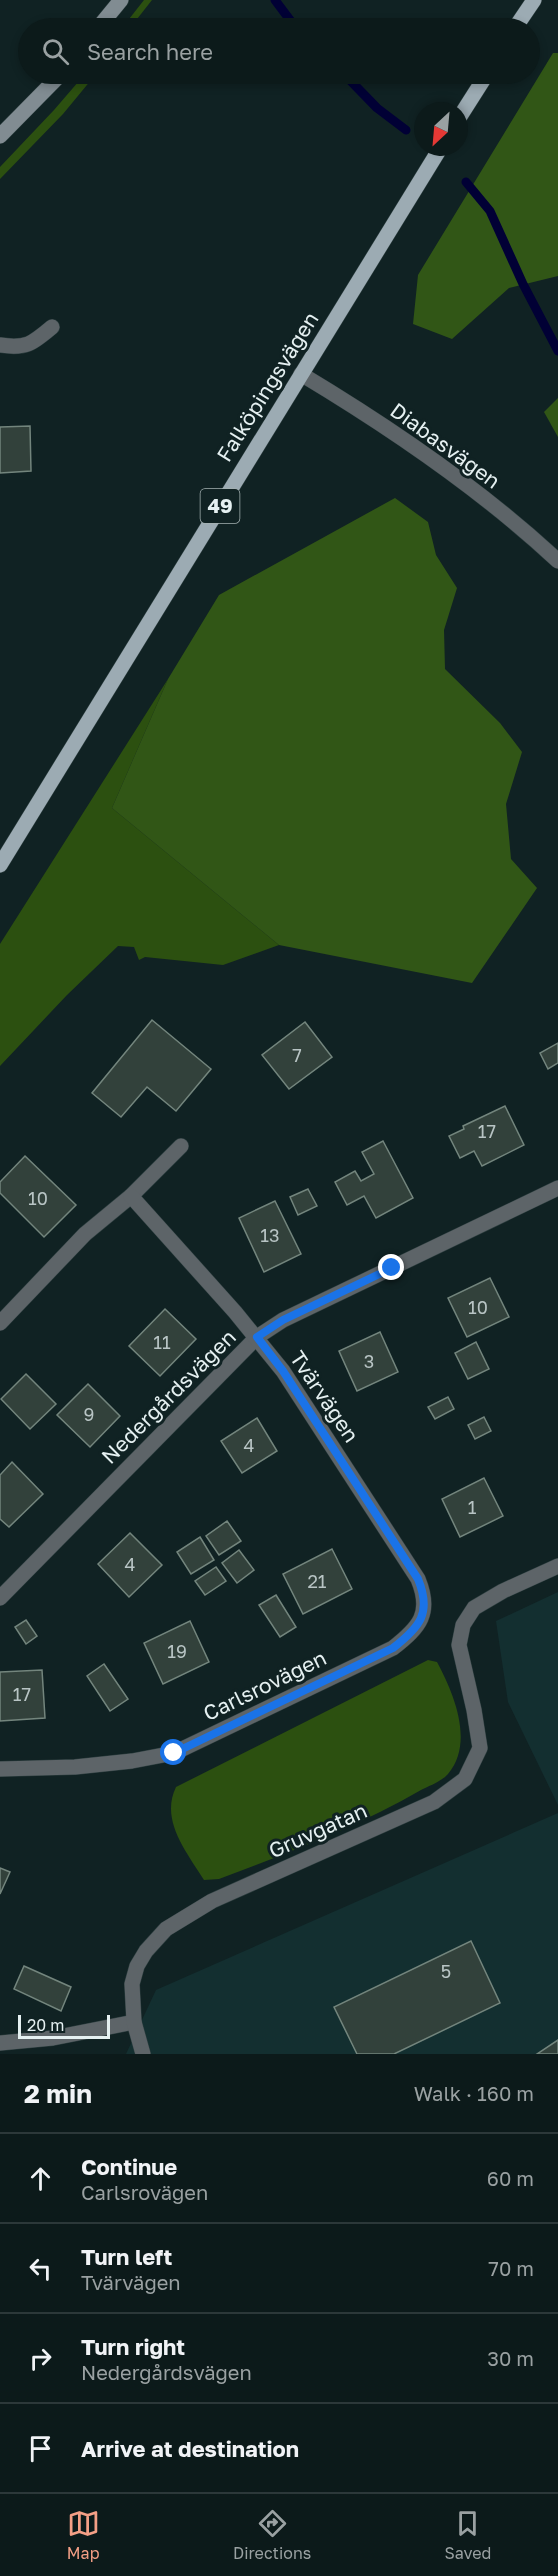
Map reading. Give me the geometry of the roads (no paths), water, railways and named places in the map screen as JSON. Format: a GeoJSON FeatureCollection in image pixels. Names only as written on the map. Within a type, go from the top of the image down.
{"type":"FeatureCollection","features":[{"type":"Feature","properties":{"kind":"main road"},"geometry":{"type":"LineString","coordinates":[[522,18],[534,0]]}},
{"type":"Feature","properties":{"kind":"main road"},"geometry":{"type":"LineString","coordinates":[[468,104],[481,84]]}},
{"type":"Feature","properties":{"kind":"main road","name":"Falköpingsvägen"},"geometry":{"type":"LineString","coordinates":[[0,865],[435,156]]}},
{"type":"Feature","properties":{"kind":"street"},"geometry":{"type":"LineString","coordinates":[[106,18],[121,0]]}},
{"type":"Feature","properties":{"kind":"street"},"geometry":{"type":"LineString","coordinates":[[0,136],[51,84]]}},
{"type":"Feature","properties":{"kind":"street"},"geometry":{"type":"LineString","coordinates":[[0,345],[17,348],[33,343],[52,327]]}},
{"type":"Feature","properties":{"kind":"street","name":"Diabasvägen"},"geometry":{"type":"LineString","coordinates":[[300,374],[343,399],[431,459],[524,529],[558,561]]}},
{"type":"Feature","properties":{"kind":"street"},"geometry":{"type":"LineString","coordinates":[[0,1323],[85,1234],[131,1196],[181,1146]]}},
{"type":"Feature","properties":{"kind":"street","name":"Nedergårdsvägen"},"geometry":{"type":"LineString","coordinates":[[0,1598],[257,1337],[283,1320],[558,1188]]}},
{"type":"Feature","properties":{"kind":"street","name":"Tvärvägen"},"geometry":{"type":"LineString","coordinates":[[131,1196],[257,1337],[283,1371],[418,1579],[423,1592],[424,1614]]}},
{"type":"Feature","properties":{"kind":"street","name":"Gruvgatan"},"geometry":{"type":"LineString","coordinates":[[143,2054],[134,2022],[132,1984],[137,1966],[146,1951],[166,1929],[212,1901],[434,1802],[465,1779],[480,1748],[459,1645],[463,1625],[474,1608],[503,1591],[558,1566]]}},
{"type":"Feature","properties":{"kind":"street","name":"Carlsrovägen"},"geometry":{"type":"LineString","coordinates":[[0,1769],[75,1767],[132,1761],[174,1753],[393,1648],[408,1636],[424,1614]]}},
{"type":"Feature","properties":{"kind":"street"},"geometry":{"type":"LineString","coordinates":[[0,2043],[53,2038],[134,2022]]}},
{"type":"Feature","properties":{"kind":"waterway"},"geometry":{"type":"LineString","coordinates":[[275,0],[288,18]]}},
{"type":"Feature","properties":{"kind":"waterway"},"geometry":{"type":"LineString","coordinates":[[354,84],[377,108],[406,130]]}},
{"type":"Feature","properties":{"kind":"waterway"},"geometry":{"type":"LineString","coordinates":[[466,182],[490,211],[523,284],[558,351]]}}]}
